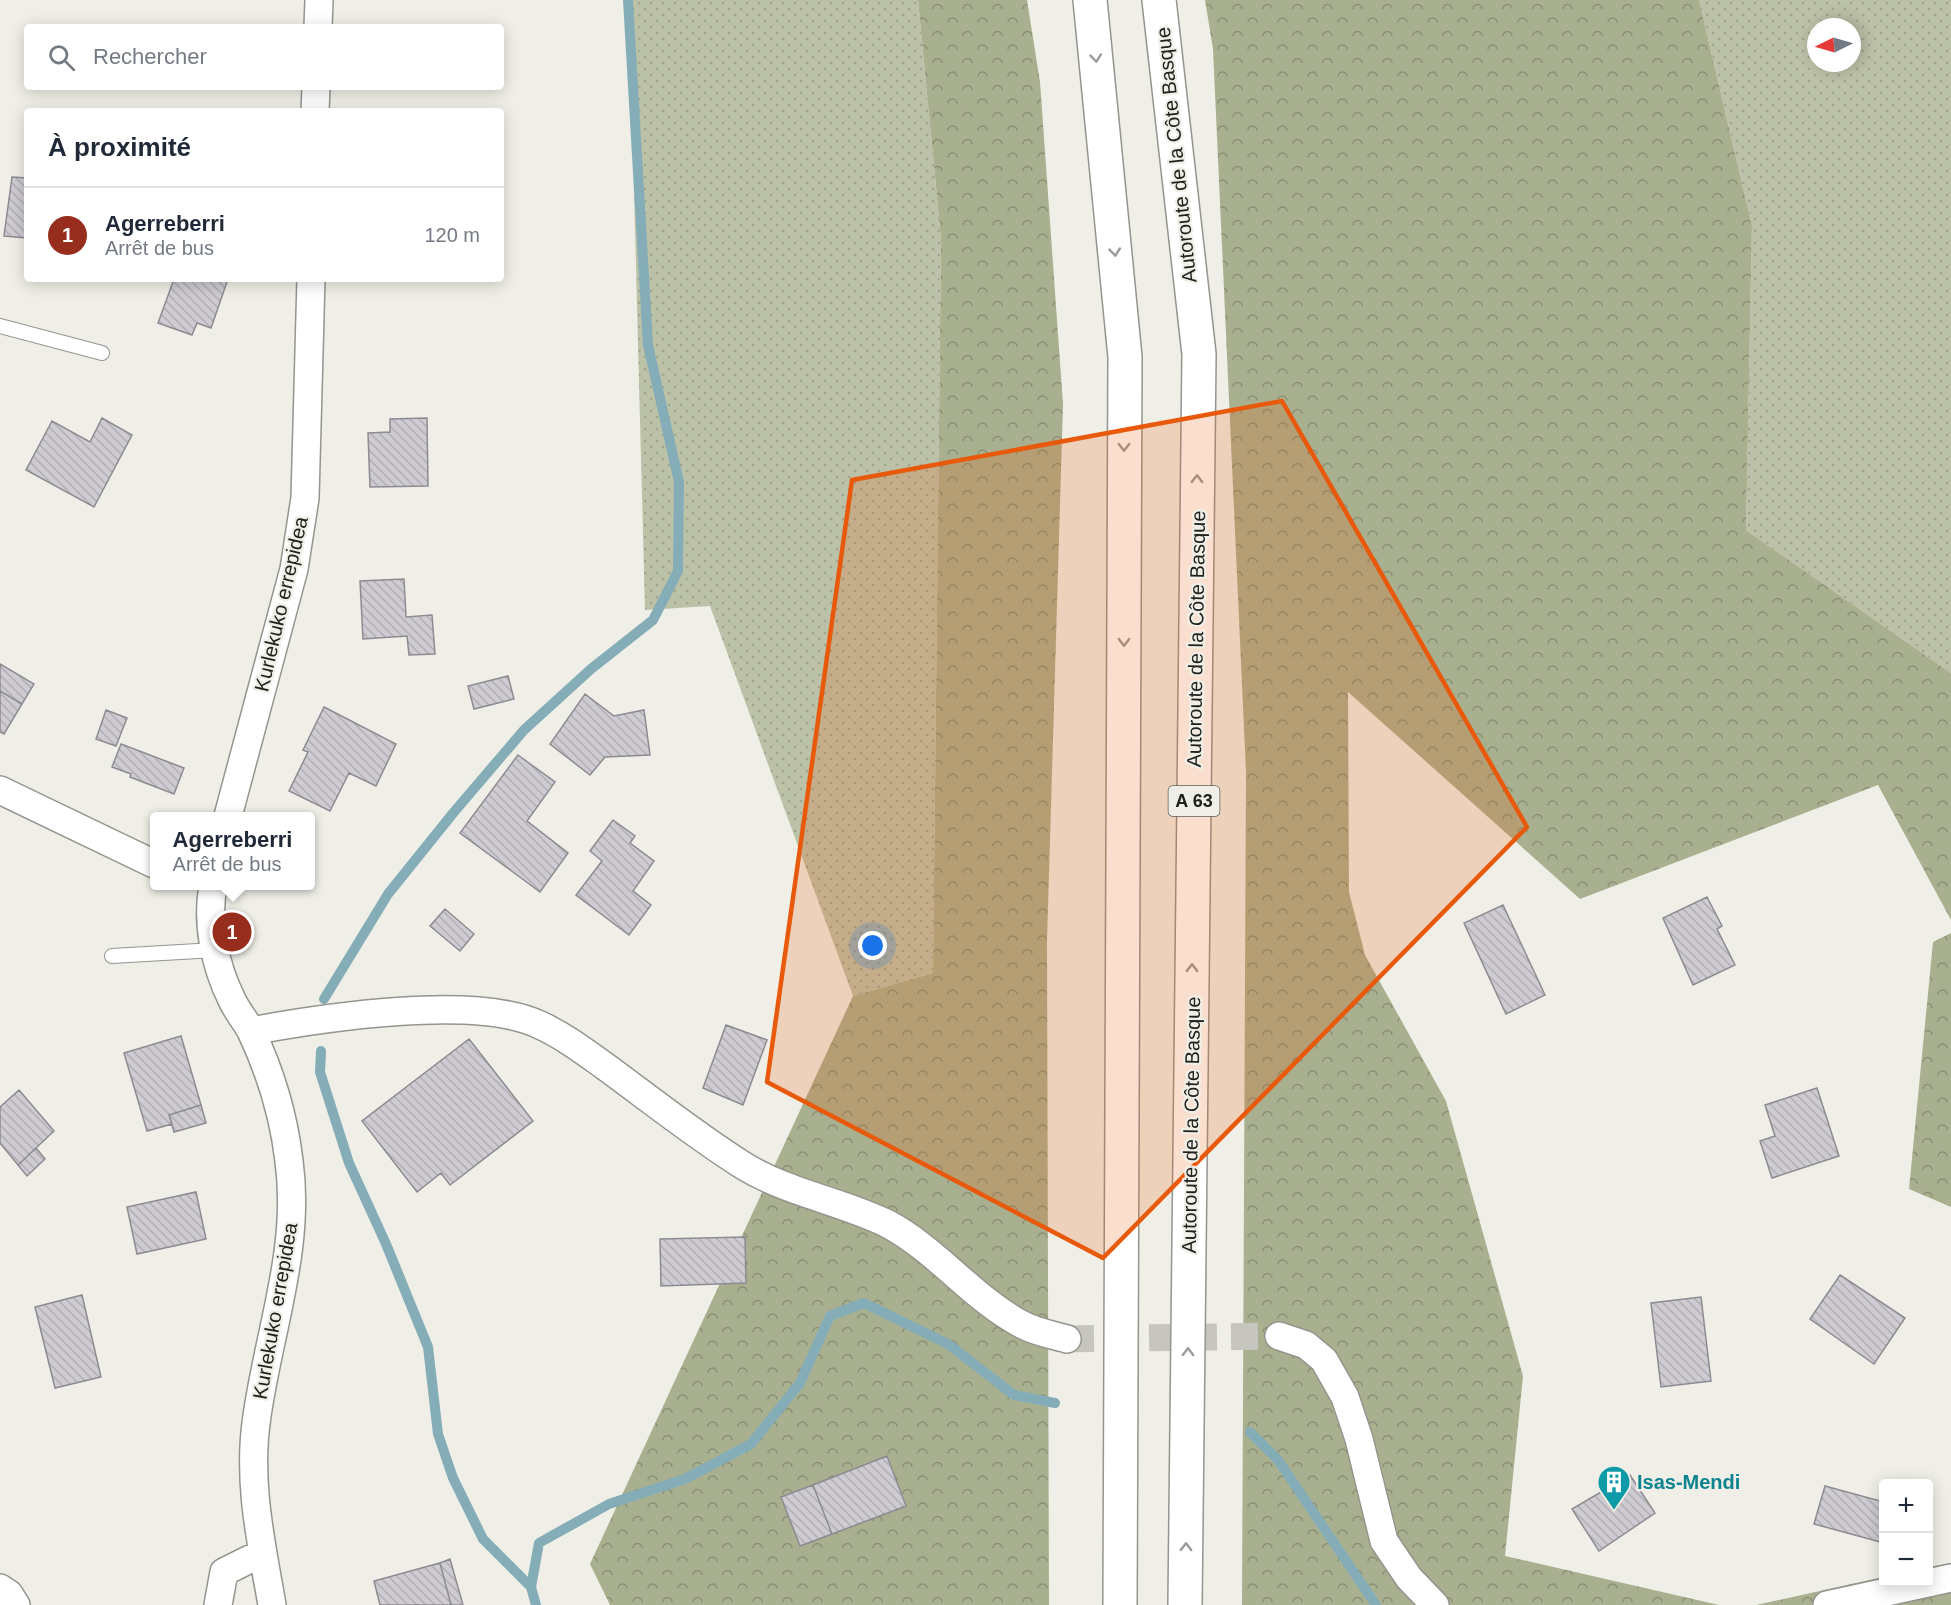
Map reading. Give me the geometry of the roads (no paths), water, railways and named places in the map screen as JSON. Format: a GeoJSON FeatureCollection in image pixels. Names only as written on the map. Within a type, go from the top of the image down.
{"type":"FeatureCollection","features":[{"type":"Feature","properties":{"kind":"highway"},"geometry":{"type":"LineString","coordinates":[[1090,0],[1125,357],[1119,1605]]}},
{"type":"Feature","properties":{"kind":"highway","name":"Autoroute de la Côte Basque"},"geometry":{"type":"LineString","coordinates":[[1159,0],[1199,354],[1185,1605]]}},
{"type":"Feature","properties":{"kind":"street"},"geometry":{"type":"LineString","coordinates":[[318,24],[319,0]]}},
{"type":"Feature","properties":{"kind":"street"},"geometry":{"type":"LineString","coordinates":[[315,108],[316,90]]}},
{"type":"Feature","properties":{"kind":"street","name":"Kurlekuko errepidea"},"geometry":{"type":"LineString","coordinates":[[229,812],[294,569],[304,498],[311,282]]}},
{"type":"Feature","properties":{"kind":"street"},"geometry":{"type":"LineString","coordinates":[[0,790],[150,862]]}},
{"type":"Feature","properties":{"kind":"street","name":"Kurlekuko errepidea"},"geometry":{"type":"LineString","coordinates":[[208,890],[215,950],[232,1001],[250,1031],[282,1119],[290,1162],[293,1223],[257,1417],[252,1470],[262,1553],[272,1605]]}},
{"type":"Feature","properties":{"kind":"street"},"geometry":{"type":"LineString","coordinates":[[250,1031],[304,1021],[465,1009],[506,1014],[540,1024],[580,1048],[744,1166],[777,1184],[887,1224],[927,1251],[991,1305],[1025,1326],[1067,1339]]}},
{"type":"Feature","properties":{"kind":"street"},"geometry":{"type":"LineString","coordinates":[[1279,1336],[1306,1345],[1324,1360],[1345,1397],[1361,1449],[1384,1541],[1409,1578],[1435,1605]]}},
{"type":"Feature","properties":{"kind":"street"},"geometry":{"type":"LineString","coordinates":[[218,1605],[224,1572],[262,1553]]}},
{"type":"Feature","properties":{"kind":"street"},"geometry":{"type":"LineString","coordinates":[[1827,1605],[1951,1578]]}},
{"type":"Feature","properties":{"kind":"street"},"geometry":{"type":"LineString","coordinates":[[0,1588],[9,1594],[16,1605]]}},
{"type":"Feature","properties":{"kind":"lane"},"geometry":{"type":"LineString","coordinates":[[0,326],[102,353]]}},
{"type":"Feature","properties":{"kind":"lane"},"geometry":{"type":"LineString","coordinates":[[112,956],[215,950]]}},
{"type":"Feature","properties":{"kind":"waterway"},"geometry":{"type":"LineString","coordinates":[[324,999],[388,894],[454,812],[524,730],[591,669],[653,620],[678,571],[679,482],[648,345],[628,0]]}},
{"type":"Feature","properties":{"kind":"waterway"},"geometry":{"type":"LineString","coordinates":[[321,1051],[320,1072],[349,1163],[386,1244],[428,1347],[438,1434],[453,1478],[483,1539],[531,1587]]}},
{"type":"Feature","properties":{"kind":"waterway"},"geometry":{"type":"LineString","coordinates":[[536,1605],[531,1587],[539,1543],[609,1504],[685,1479],[751,1444],[800,1383],[830,1316],[864,1303],[948,1344],[1014,1395],[1055,1403]]}},
{"type":"Feature","properties":{"kind":"waterway"},"geometry":{"type":"LineString","coordinates":[[1250,1432],[1278,1460],[1376,1605]]}},
{"type":"Feature","properties":{"kind":"tunnel"},"geometry":{"type":"LineString","coordinates":[[1067,1339],[1279,1336]]}},
{"type":"Feature","properties":{"kind":"place","name":"Agerreberri"},"geometry":{"type":"Point","coordinates":[232,932]}},
{"type":"Feature","properties":{"kind":"place","name":"Isas-Mendi"},"geometry":{"type":"Point","coordinates":[1614,1511]}}]}
